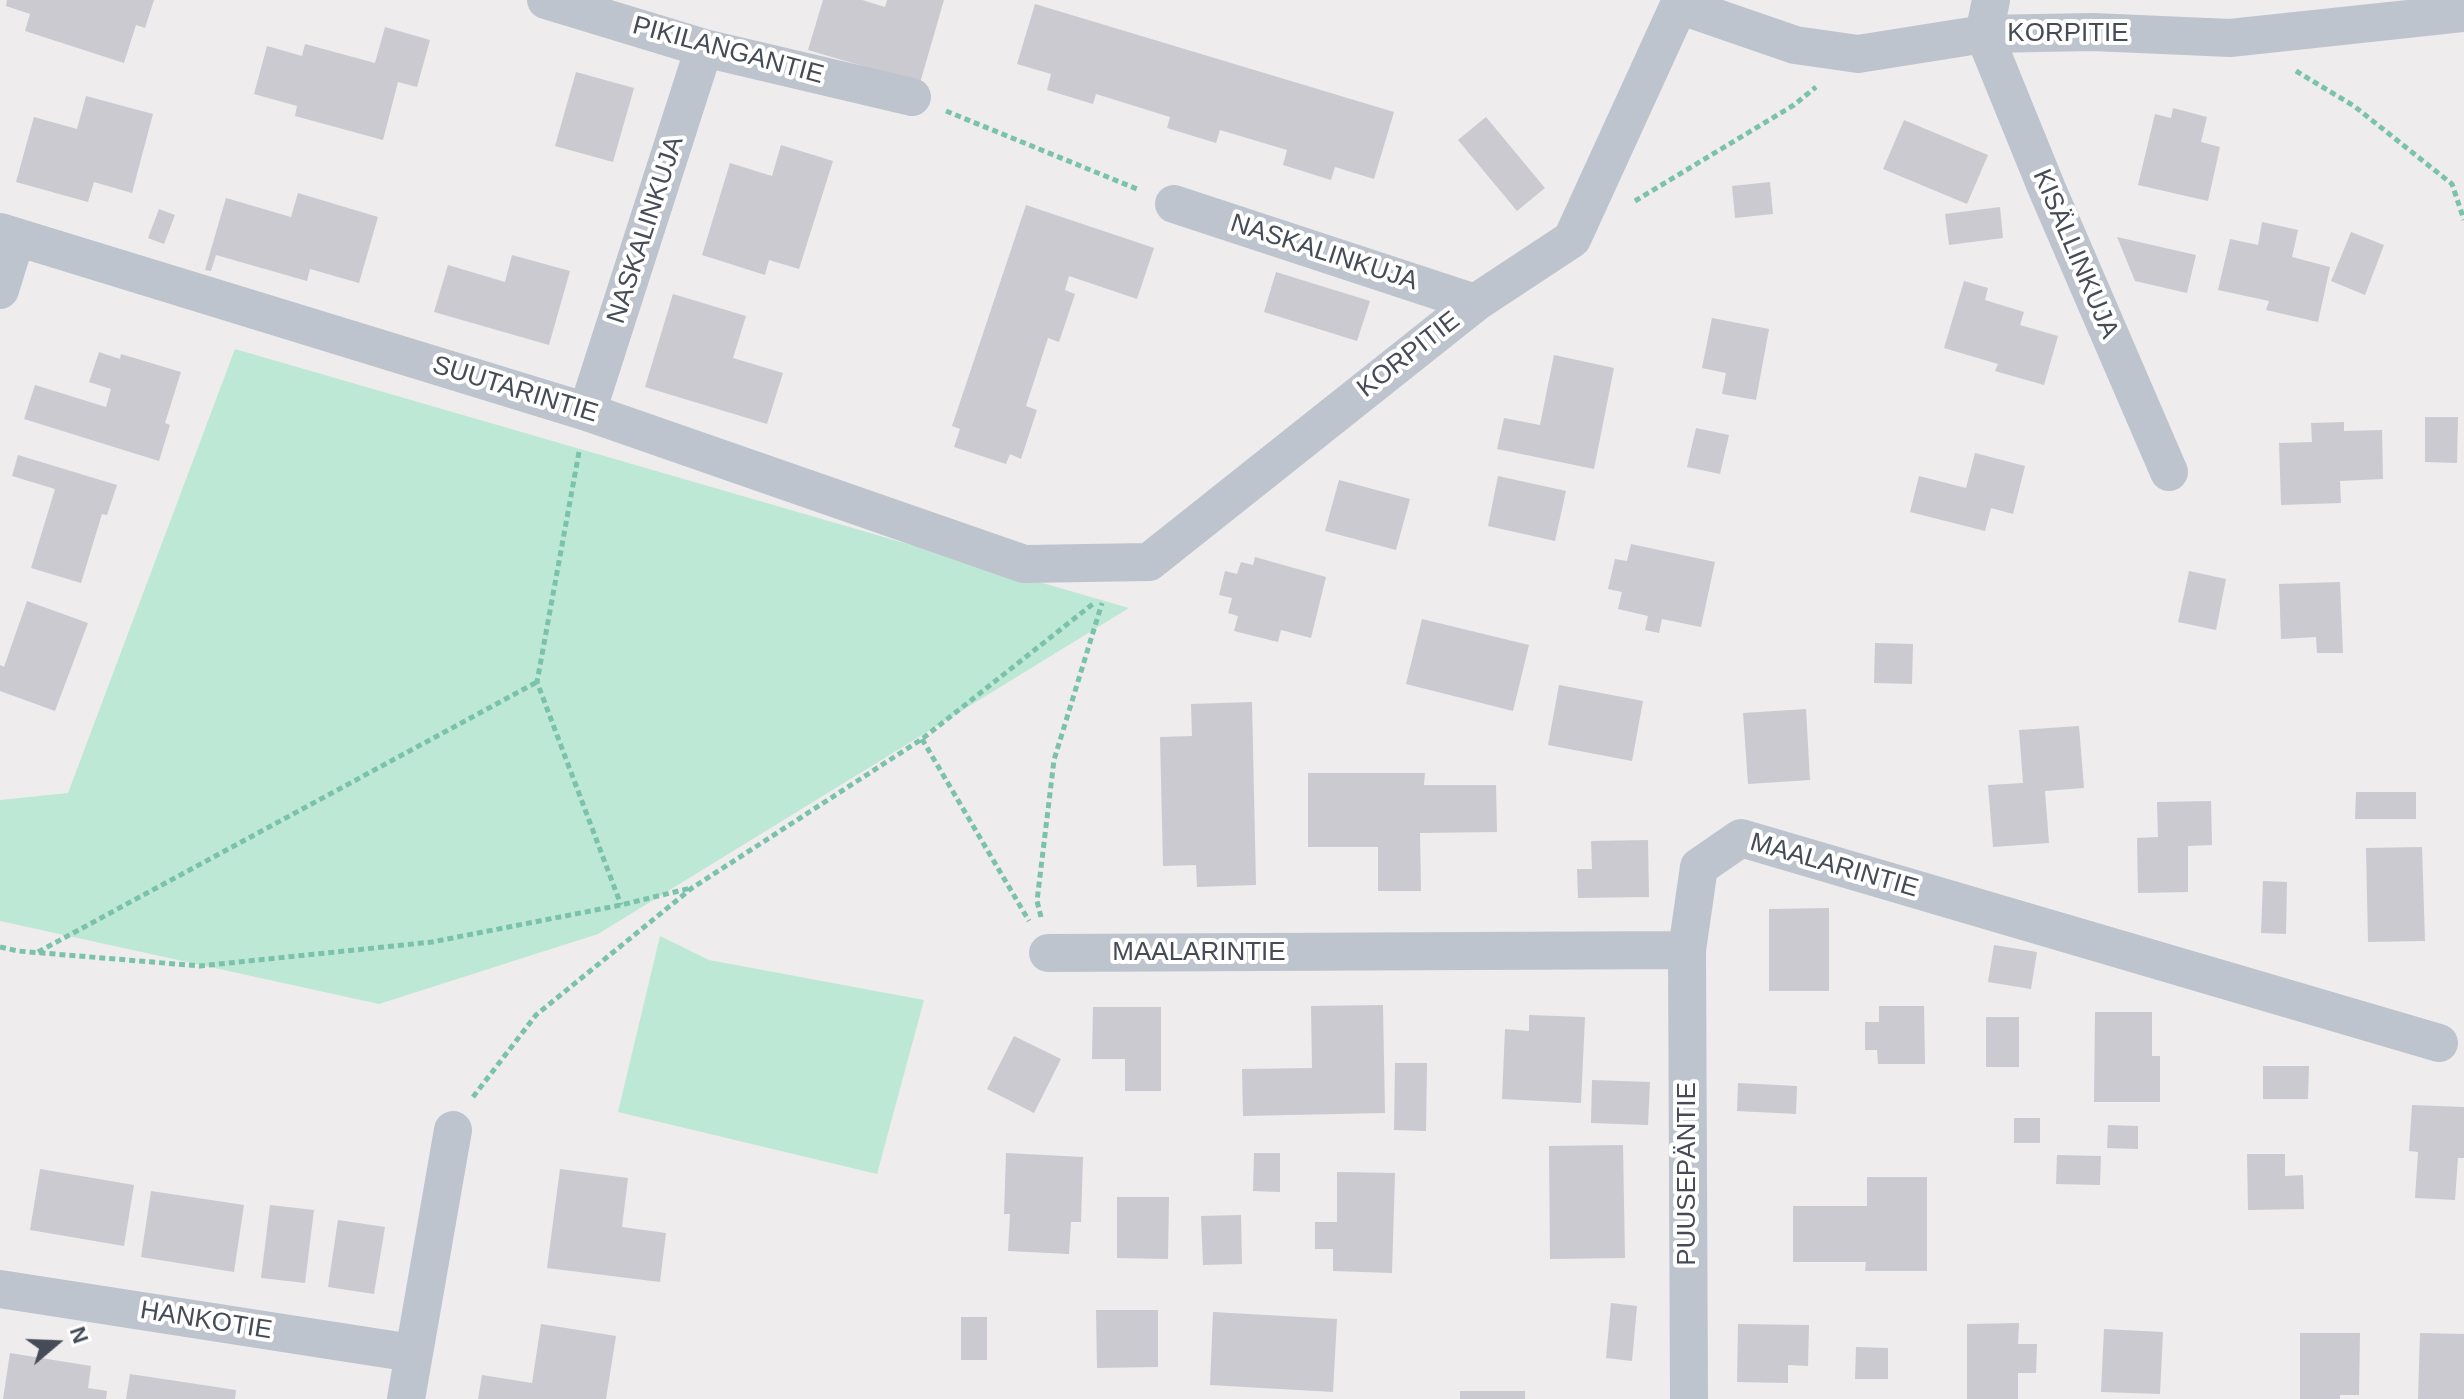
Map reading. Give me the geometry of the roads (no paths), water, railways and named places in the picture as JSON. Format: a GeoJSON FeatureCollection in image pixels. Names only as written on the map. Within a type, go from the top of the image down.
{"type":"FeatureCollection","features":[{"type":"Feature","properties":{"kind":"street","name":"PIKILANGANTIE"},"geometry":{"type":"LineString","coordinates":[[546,0],[704,48],[912,97]]}},
{"type":"Feature","properties":{"kind":"street","name":"KORPITIE"},"geometry":{"type":"LineString","coordinates":[[1024,564],[1149,562],[1475,303],[1572,239],[1680,3],[1795,45],[1858,54],[1988,17],[2093,32],[2230,38],[2464,13]]}},
{"type":"Feature","properties":{"kind":"street","name":"KISÄLLINKUJA"},"geometry":{"type":"LineString","coordinates":[[1988,17],[2047,189],[2169,472]]}},
{"type":"Feature","properties":{"kind":"street","name":"NASKALINKUJA"},"geometry":{"type":"LineString","coordinates":[[587,412],[704,48]]}},
{"type":"Feature","properties":{"kind":"street","name":"NASKALINKUJA"},"geometry":{"type":"LineString","coordinates":[[1174,204],[1475,303]]}},
{"type":"Feature","properties":{"kind":"street","name":"SUUTARINTIE"},"geometry":{"type":"LineString","coordinates":[[8,235],[587,412],[1024,564]]}},
{"type":"Feature","properties":{"kind":"street"},"geometry":{"type":"LineString","coordinates":[[0,290],[8,235]]}},
{"type":"Feature","properties":{"kind":"street","name":"MAALARINTIE"},"geometry":{"type":"LineString","coordinates":[[1048,953],[1687,950],[1699,867],[1741,838],[2439,1043]]}},
{"type":"Feature","properties":{"kind":"street","name":"PUUSEPÄNTIE"},"geometry":{"type":"LineString","coordinates":[[1687,950],[1689,1399]]}},
{"type":"Feature","properties":{"kind":"street"},"geometry":{"type":"LineString","coordinates":[[406,1399],[453,1130]]}},
{"type":"Feature","properties":{"kind":"street","name":"HANKOTIE"},"geometry":{"type":"LineString","coordinates":[[0,1289],[412,1353]]}}]}
